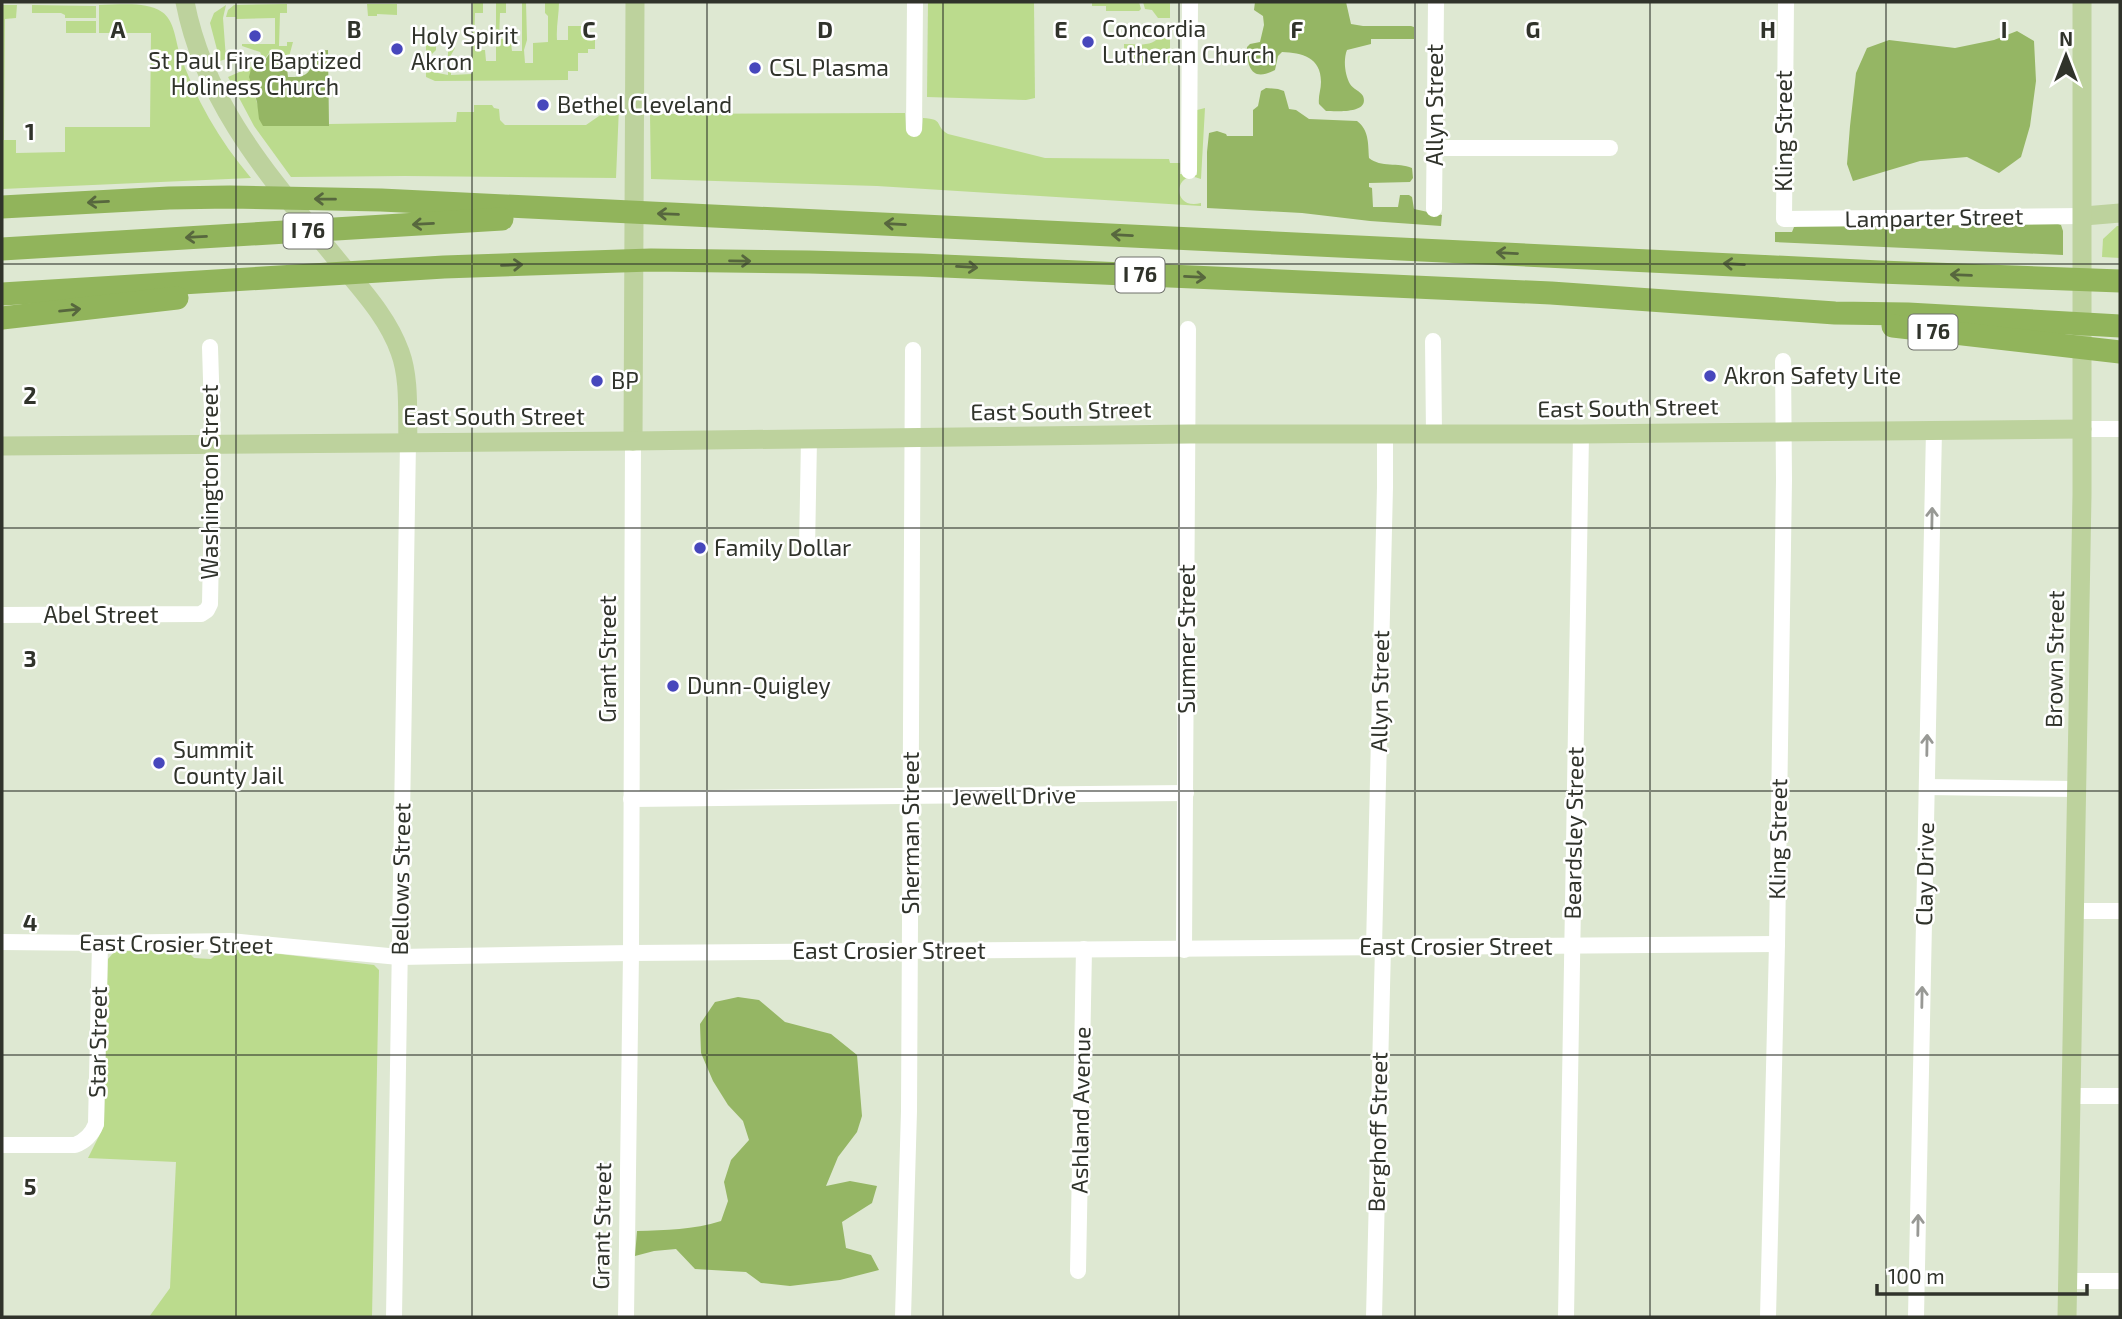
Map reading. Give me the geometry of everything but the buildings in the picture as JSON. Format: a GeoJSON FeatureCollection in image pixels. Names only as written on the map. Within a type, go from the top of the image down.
{"type":"FeatureCollection","features":[{"type":"Feature","properties":{"kind":"highway"},"geometry":{"type":"LineString","coordinates":[[2,207],[230,197],[382,200],[613,212]]}},
{"type":"Feature","properties":{"kind":"highway","name":"I 76"},"geometry":{"type":"LineString","coordinates":[[2,249],[613,212],[2120,281]]}},
{"type":"Feature","properties":{"kind":"highway","name":"I 76"},"geometry":{"type":"LineString","coordinates":[[2,294],[444,267],[651,260],[921,265],[1551,293],[1835,313],[1907,329],[2031,332],[2120,352]]}},
{"type":"Feature","properties":{"kind":"highway"},"geometry":{"type":"LineString","coordinates":[[2,317],[444,267]]}},
{"type":"Feature","properties":{"kind":"highway"},"geometry":{"type":"LineString","coordinates":[[2031,332],[2120,326]]}},
{"type":"Feature","properties":{"kind":"main road"},"geometry":{"type":"LineString","coordinates":[[185,2],[211,83],[233,124],[259,163],[384,317],[400,352],[404,370],[408,442]]}},
{"type":"Feature","properties":{"kind":"main road","name":"Grant Street"},"geometry":{"type":"LineString","coordinates":[[634,441],[635,2]]}},
{"type":"Feature","properties":{"kind":"main road","name":"Brown Street"},"geometry":{"type":"LineString","coordinates":[[2067,1317],[2082,429],[2082,2]]}},
{"type":"Feature","properties":{"kind":"main road"},"geometry":{"type":"LineString","coordinates":[[2084,216],[2120,213]]}},
{"type":"Feature","properties":{"kind":"main road","name":"East South Street"},"geometry":{"type":"LineString","coordinates":[[2,446],[1189,434],[1581,434],[2082,429]]}},
{"type":"Feature","properties":{"kind":"street"},"geometry":{"type":"LineString","coordinates":[[914,129],[915,2]]}},
{"type":"Feature","properties":{"kind":"street"},"geometry":{"type":"LineString","coordinates":[[1189,171],[1190,2]]}},
{"type":"Feature","properties":{"kind":"street","name":"Allyn Street"},"geometry":{"type":"LineString","coordinates":[[1434,209],[1436,2]]}},
{"type":"Feature","properties":{"kind":"street","name":"Kling Street"},"geometry":{"type":"LineString","coordinates":[[1784,219],[1786,2]]}},
{"type":"Feature","properties":{"kind":"street"},"geometry":{"type":"LineString","coordinates":[[1435,148],[1610,148]]}},
{"type":"Feature","properties":{"kind":"street","name":"Lamparter Street"},"geometry":{"type":"LineString","coordinates":[[1784,219],[2084,216]]}},
{"type":"Feature","properties":{"kind":"street","name":"Sumner Street"},"geometry":{"type":"LineString","coordinates":[[1184,950],[1188,329]]}},
{"type":"Feature","properties":{"kind":"street"},"geometry":{"type":"LineString","coordinates":[[1433,341],[1434,434]]}},
{"type":"Feature","properties":{"kind":"street","name":"Washington Street"},"geometry":{"type":"LineString","coordinates":[[201,614],[210,604],[213,444],[210,346]]}},
{"type":"Feature","properties":{"kind":"street","name":"Sherman Street"},"geometry":{"type":"LineString","coordinates":[[903,1317],[909,1111],[913,349]]}},
{"type":"Feature","properties":{"kind":"street","name":"Kling Street"},"geometry":{"type":"LineString","coordinates":[[1768,1317],[1777,944],[1783,361]]}},
{"type":"Feature","properties":{"kind":"street","name":"East South Street"},"geometry":{"type":"LineString","coordinates":[[2082,429],[2120,429]]}},
{"type":"Feature","properties":{"kind":"street","name":"Clay Drive"},"geometry":{"type":"LineString","coordinates":[[1916,1317],[1934,430]]}},
{"type":"Feature","properties":{"kind":"street","name":"Beardsley Street"},"geometry":{"type":"LineString","coordinates":[[1566,1317],[1581,434]]}},
{"type":"Feature","properties":{"kind":"street","name":"Allyn Street"},"geometry":{"type":"LineString","coordinates":[[1378,947],[1385,435]]}},
{"type":"Feature","properties":{"kind":"street"},"geometry":{"type":"LineString","coordinates":[[807,550],[809,439]]}},
{"type":"Feature","properties":{"kind":"street","name":"Grant Street"},"geometry":{"type":"LineString","coordinates":[[626,1317],[634,441]]}},
{"type":"Feature","properties":{"kind":"street","name":"Bellows Street"},"geometry":{"type":"LineString","coordinates":[[394,1317],[408,442]]}},
{"type":"Feature","properties":{"kind":"street","name":"Abel Street"},"geometry":{"type":"LineString","coordinates":[[2,615],[201,614]]}},
{"type":"Feature","properties":{"kind":"street"},"geometry":{"type":"LineString","coordinates":[[1927,787],[2077,789]]}},
{"type":"Feature","properties":{"kind":"street","name":"Jewell Drive"},"geometry":{"type":"LineString","coordinates":[[631,799],[1186,793]]}},
{"type":"Feature","properties":{"kind":"street"},"geometry":{"type":"LineString","coordinates":[[2074,911],[2120,911]]}},
{"type":"Feature","properties":{"kind":"street","name":"East Crosier Street"},"geometry":{"type":"LineString","coordinates":[[2,942],[230,940],[399,957],[1777,944]]}},
{"type":"Feature","properties":{"kind":"street","name":"Star Street"},"geometry":{"type":"LineString","coordinates":[[2,1145],[75,1145],[94,1130],[100,943]]}},
{"type":"Feature","properties":{"kind":"street","name":"Berghoff Street"},"geometry":{"type":"LineString","coordinates":[[1374,1317],[1378,947]]}},
{"type":"Feature","properties":{"kind":"street","name":"Ashland Avenue"},"geometry":{"type":"LineString","coordinates":[[1078,1270],[1084,949]]}},
{"type":"Feature","properties":{"kind":"street"},"geometry":{"type":"LineString","coordinates":[[2071,1096],[2120,1096]]}},
{"type":"Feature","properties":{"kind":"street"},"geometry":{"type":"LineString","coordinates":[[2067,1281],[2120,1281]]}},
{"type":"Feature","properties":{"kind":"green space"},"geometry":{"type":"Polygon","coordinates":[[[496,2],[506,2],[506,13],[500,13],[499,39],[507,39],[511,43],[512,51],[522,51],[522,2],[526,2],[525,63],[533,63],[533,43],[548,42],[545,2],[559,2],[557,40],[568,40],[568,26],[587,26],[587,40],[595,40],[595,49],[588,49],[588,53],[578,53],[578,71],[568,71],[568,80],[435,81],[426,77],[426,41],[436,45],[436,50],[428,58],[428,71],[448,75],[448,40],[454,41],[455,48],[451,55],[451,75],[472,74],[473,3],[483,3],[483,13],[475,13],[474,43],[479,43],[482,50],[485,50],[486,61],[496,61],[496,2]]]}},
{"type":"Feature","properties":{"kind":"green space"},"geometry":{"type":"Polygon","coordinates":[[[928,2],[1034,2],[1035,98],[927,97],[928,2]]]}},
{"type":"Feature","properties":{"kind":"green space"},"geometry":{"type":"Polygon","coordinates":[[[1092,2],[1139,2],[1141,9],[1106,11],[1106,6],[1092,6],[1092,2]]]}},
{"type":"Feature","properties":{"kind":"green space"},"geometry":{"type":"Polygon","coordinates":[[[1143,2],[1170,2],[1170,18],[1158,18],[1152,10],[1145,9],[1143,2]]]}},
{"type":"Feature","properties":{"kind":"green space"},"geometry":{"type":"Polygon","coordinates":[[[1255,2],[1346,2],[1351,24],[1411,26],[1414,27],[1414,39],[1371,39],[1371,44],[1347,50],[1347,76],[1351,86],[1363,96],[1364,102],[1357,109],[1326,111],[1319,104],[1321,82],[1318,67],[1309,58],[1282,52],[1278,56],[1275,70],[1261,74],[1252,71],[1247,47],[1260,42],[1264,25],[1263,16],[1254,10],[1255,2]]]}},
{"type":"Feature","properties":{"kind":"green space"},"geometry":{"type":"Polygon","coordinates":[[[287,4],[287,13],[280,13],[279,46],[287,46],[287,42],[293,42],[287,64],[285,56],[269,53],[264,60],[260,52],[242,46],[275,44],[275,18],[226,17],[228,10],[234,5],[287,4]]]}},
{"type":"Feature","properties":{"kind":"green space"},"geometry":{"type":"Polygon","coordinates":[[[367,4],[397,4],[397,15],[368,16],[367,4]]]}},
{"type":"Feature","properties":{"kind":"green space"},"geometry":{"type":"Polygon","coordinates":[[[2,5],[17,5],[16,18],[5,19],[4,140],[16,140],[16,153],[65,152],[65,127],[150,127],[151,33],[99,33],[99,5],[140,5],[166,15],[200,102],[228,149],[251,178],[2,189],[2,5]]]}},
{"type":"Feature","properties":{"kind":"green space"},"geometry":{"type":"Polygon","coordinates":[[[32,5],[96,6],[96,18],[65,18],[61,13],[32,13],[32,5]]]}},
{"type":"Feature","properties":{"kind":"green space"},"geometry":{"type":"Polygon","coordinates":[[[226,5],[223,18],[226,59],[220,61],[210,23],[214,13],[226,5]]]}},
{"type":"Feature","properties":{"kind":"green space"},"geometry":{"type":"Polygon","coordinates":[[[66,21],[96,21],[96,33],[66,33],[66,21]]]}},
{"type":"Feature","properties":{"kind":"green space"},"geometry":{"type":"Polygon","coordinates":[[[2017,31],[2034,41],[2036,81],[2030,126],[2021,157],[1999,173],[1967,157],[1920,161],[1853,181],[1847,164],[1850,126],[1856,73],[1867,48],[1889,40],[1955,48],[1994,40],[2017,31]]]}},
{"type":"Feature","properties":{"kind":"green space"},"geometry":{"type":"Polygon","coordinates":[[[1161,33],[1170,33],[1170,63],[1124,63],[1124,44],[1150,43],[1161,33]]]}},
{"type":"Feature","properties":{"kind":"green space"},"geometry":{"type":"Polygon","coordinates":[[[272,50],[280,51],[286,60],[288,77],[306,74],[315,55],[328,50],[329,126],[263,126],[249,77],[251,69],[265,60],[272,50]]]}},
{"type":"Feature","properties":{"kind":"green space"},"geometry":{"type":"Polygon","coordinates":[[[258,64],[250,78],[258,106],[329,126],[456,122],[457,112],[474,112],[474,105],[492,105],[499,109],[500,120],[505,125],[586,125],[612,107],[619,107],[616,178],[291,177],[254,126],[228,77],[258,64]]]}},
{"type":"Feature","properties":{"kind":"green space"},"geometry":{"type":"Polygon","coordinates":[[[1266,88],[1284,91],[1289,109],[1296,110],[1309,119],[1357,121],[1366,133],[1369,158],[1379,163],[1412,168],[1413,178],[1410,182],[1369,183],[1372,188],[1373,207],[1398,207],[1400,195],[1409,195],[1412,197],[1414,209],[1442,215],[1441,226],[1302,213],[1207,208],[1209,133],[1217,131],[1227,136],[1253,136],[1253,110],[1258,106],[1261,91],[1266,88]]]}},
{"type":"Feature","properties":{"kind":"green space"},"geometry":{"type":"Polygon","coordinates":[[[1205,108],[1201,179],[1185,179],[1179,190],[1184,201],[1191,204],[1201,203],[1201,206],[877,186],[651,179],[650,114],[905,113],[906,131],[922,131],[923,118],[930,119],[937,121],[948,134],[1045,158],[1169,159],[1170,163],[1180,163],[1180,174],[1197,175],[1197,110],[1205,108]]]}},
{"type":"Feature","properties":{"kind":"green space"},"geometry":{"type":"Polygon","coordinates":[[[2058,224],[2063,231],[2063,255],[1775,242],[1775,232],[1792,232],[1797,226],[2058,224]]]}},
{"type":"Feature","properties":{"kind":"green space"},"geometry":{"type":"Polygon","coordinates":[[[2120,226],[2120,258],[2102,257],[2103,239],[2120,226]]]}},
{"type":"Feature","properties":{"kind":"green space"},"geometry":{"type":"Polygon","coordinates":[[[236,949],[374,965],[379,970],[372,1317],[149,1317],[170,1288],[176,1162],[88,1158],[104,1126],[108,959],[115,951],[179,950],[187,951],[194,958],[211,959],[220,951],[236,949]]]}},
{"type":"Feature","properties":{"kind":"green space"},"geometry":{"type":"Polygon","coordinates":[[[738,997],[759,1000],[785,1022],[831,1034],[857,1055],[862,1116],[857,1132],[838,1157],[826,1186],[850,1181],[877,1186],[872,1203],[842,1222],[846,1248],[871,1255],[879,1270],[840,1280],[790,1286],[761,1283],[746,1272],[695,1269],[676,1249],[635,1256],[637,1231],[690,1228],[721,1221],[728,1201],[724,1182],[731,1160],[749,1140],[743,1121],[728,1105],[713,1081],[701,1053],[700,1024],[715,1002],[738,997]]]}},
{"type":"Feature","properties":{"kind":"place","name":"St Paul Fire Baptized Holiness Church"},"geometry":{"type":"Point","coordinates":[255,36]}},
{"type":"Feature","properties":{"kind":"place","name":"Concordia Lutheran Church"},"geometry":{"type":"Point","coordinates":[1088,42]}},
{"type":"Feature","properties":{"kind":"place","name":"Holy Spirit Akron"},"geometry":{"type":"Point","coordinates":[397,49]}},
{"type":"Feature","properties":{"kind":"place","name":"CSL Plasma"},"geometry":{"type":"Point","coordinates":[755,68]}},
{"type":"Feature","properties":{"kind":"place","name":"Bethel Cleveland"},"geometry":{"type":"Point","coordinates":[543,105]}},
{"type":"Feature","properties":{"kind":"place","name":"Akron Safety Lite"},"geometry":{"type":"Point","coordinates":[1710,376]}},
{"type":"Feature","properties":{"kind":"place","name":"BP"},"geometry":{"type":"Point","coordinates":[597,381]}},
{"type":"Feature","properties":{"kind":"place","name":"Family Dollar"},"geometry":{"type":"Point","coordinates":[700,548]}},
{"type":"Feature","properties":{"kind":"place","name":"Dunn-Quigley"},"geometry":{"type":"Point","coordinates":[673,686]}},
{"type":"Feature","properties":{"kind":"place","name":"Summit County Jail"},"geometry":{"type":"Point","coordinates":[159,763]}}]}
